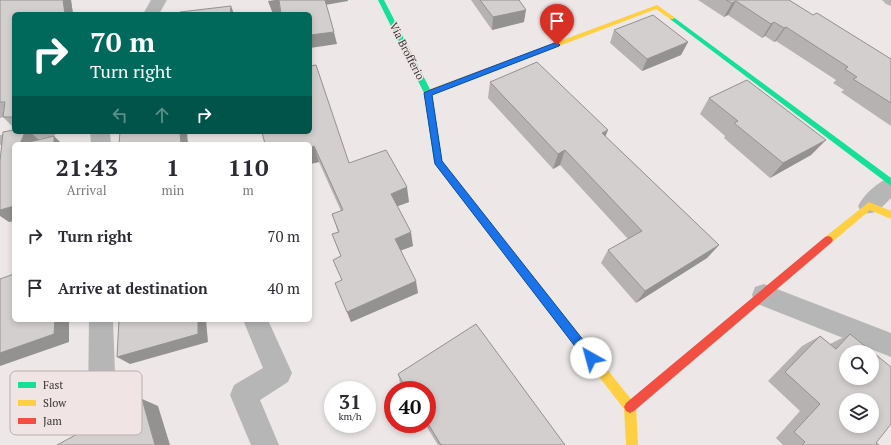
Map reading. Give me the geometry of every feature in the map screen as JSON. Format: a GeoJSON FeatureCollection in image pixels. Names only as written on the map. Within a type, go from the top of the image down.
{"type":"FeatureCollection","features":[{"type":"Feature","properties":{"kind":"street"},"geometry":{"type":"LineString","coordinates":[[152,12],[159,0]]}},
{"type":"Feature","properties":{"kind":"street","name":"Via Brofferio"},"geometry":{"type":"LineString","coordinates":[[381,0],[428,93],[438,162],[630,407]]}},
{"type":"Feature","properties":{"kind":"street"},"geometry":{"type":"LineString","coordinates":[[428,93],[657,7],[891,184],[869,206],[630,407],[632,445]]}},
{"type":"Feature","properties":{"kind":"street"},"geometry":{"type":"LineString","coordinates":[[869,206],[891,215]]}},
{"type":"Feature","properties":{"kind":"street"},"geometry":{"type":"LineString","coordinates":[[764,295],[891,346]]}},
{"type":"Feature","properties":{"kind":"street"},"geometry":{"type":"LineString","coordinates":[[102,322],[102,371]]}},
{"type":"Feature","properties":{"kind":"street"},"geometry":{"type":"LineString","coordinates":[[256,322],[279,373],[244,395],[265,445]]}},
{"type":"Feature","properties":{"kind":"lane"},"geometry":{"type":"LineString","coordinates":[[0,140],[38,134]]}},
{"type":"Feature","properties":{"kind":"building"},"geometry":{"type":"Polygon","coordinates":[[[0,0],[63,0],[65,12],[12,12],[12,117],[3,117],[5,102],[0,102],[0,0]]]}},
{"type":"Feature","properties":{"kind":"building"},"geometry":{"type":"Polygon","coordinates":[[[279,0],[325,0],[334,32],[312,35],[312,12],[281,12],[279,0]]]}},
{"type":"Feature","properties":{"kind":"building"},"geometry":{"type":"Polygon","coordinates":[[[480,0],[519,0],[526,10],[493,17],[480,0]]]}},
{"type":"Feature","properties":{"kind":"building"},"geometry":{"type":"Polygon","coordinates":[[[726,0],[789,0],[813,15],[817,13],[891,59],[891,103],[853,79],[857,77],[845,69],[848,67],[786,27],[784,28],[774,22],[771,24],[736,1],[732,3],[726,0]]]}},
{"type":"Feature","properties":{"kind":"building"},"geometry":{"type":"Polygon","coordinates":[[[231,6],[230,12],[180,12],[231,6]]]}},
{"type":"Feature","properties":{"kind":"building"},"geometry":{"type":"Polygon","coordinates":[[[653,15],[688,42],[647,59],[614,30],[653,15]]]}},
{"type":"Feature","properties":{"kind":"building"},"geometry":{"type":"Polygon","coordinates":[[[537,62],[608,130],[602,133],[719,245],[645,291],[608,250],[642,231],[565,150],[558,154],[490,82],[537,62]]]}},
{"type":"Feature","properties":{"kind":"building"},"geometry":{"type":"Polygon","coordinates":[[[316,65],[349,163],[386,150],[407,187],[391,194],[411,232],[395,239],[416,281],[347,312],[335,283],[342,280],[333,260],[341,256],[332,234],[339,232],[332,214],[343,210],[314,146],[312,147],[312,142],[264,142],[262,134],[312,134],[312,66],[316,65]]]}},
{"type":"Feature","properties":{"kind":"building"},"geometry":{"type":"Polygon","coordinates":[[[747,80],[826,140],[783,163],[734,123],[738,121],[709,98],[747,80]]]}},
{"type":"Feature","properties":{"kind":"building"},"geometry":{"type":"Polygon","coordinates":[[[12,130],[12,134],[24,134],[21,142],[12,142],[12,207],[0,210],[0,161],[3,132],[12,130]]]}},
{"type":"Feature","properties":{"kind":"building"},"geometry":{"type":"Polygon","coordinates":[[[120,134],[180,134],[181,142],[119,142],[120,134]]]}},
{"type":"Feature","properties":{"kind":"building"},"geometry":{"type":"Polygon","coordinates":[[[54,136],[54,142],[29,142],[54,136]]]}},
{"type":"Feature","properties":{"kind":"building"},"geometry":{"type":"Polygon","coordinates":[[[12,275],[12,322],[55,322],[54,334],[0,353],[0,279],[12,275]]]}},
{"type":"Feature","properties":{"kind":"building"},"geometry":{"type":"Polygon","coordinates":[[[119,322],[198,322],[198,334],[117,357],[119,322]]]}},
{"type":"Feature","properties":{"kind":"building"},"geometry":{"type":"Polygon","coordinates":[[[476,324],[565,445],[441,445],[434,433],[436,433],[436,381],[402,381],[398,374],[476,324]]]}},
{"type":"Feature","properties":{"kind":"building"},"geometry":{"type":"Polygon","coordinates":[[[850,334],[864,345],[840,345],[850,334]]]}},
{"type":"Feature","properties":{"kind":"building"},"geometry":{"type":"Polygon","coordinates":[[[820,336],[836,349],[839,346],[839,385],[879,385],[879,357],[891,367],[891,424],[876,443],[879,445],[802,445],[805,442],[794,432],[820,404],[785,372],[820,336]]]}},
{"type":"Feature","properties":{"kind":"building"},"geometry":{"type":"Polygon","coordinates":[[[142,399],[155,445],[57,445],[75,435],[142,435],[142,399]]]}},
{"type":"Feature","properties":{"kind":"traffic: fast"},"geometry":{"type":"LineString","coordinates":[[381,0],[428,93],[438,162],[461,192]]}},
{"type":"Feature","properties":{"kind":"traffic: fast"},"geometry":{"type":"LineString","coordinates":[[672,18],[891,183]]}},
{"type":"Feature","properties":{"kind":"traffic: slow"},"geometry":{"type":"LineString","coordinates":[[428,93],[657,7],[672,18]]}},
{"type":"Feature","properties":{"kind":"traffic: slow"},"geometry":{"type":"LineString","coordinates":[[461,192],[630,407],[632,445]]}},
{"type":"Feature","properties":{"kind":"traffic: slow"},"geometry":{"type":"LineString","coordinates":[[828,240],[869,206],[891,215]]}},
{"type":"Feature","properties":{"kind":"traffic: jam"},"geometry":{"type":"LineString","coordinates":[[630,407],[828,240]]}},
{"type":"Feature","properties":{"kind":"route"},"geometry":{"type":"LineString","coordinates":[[557,45],[428,93],[438,162],[591,358]]}}]}
